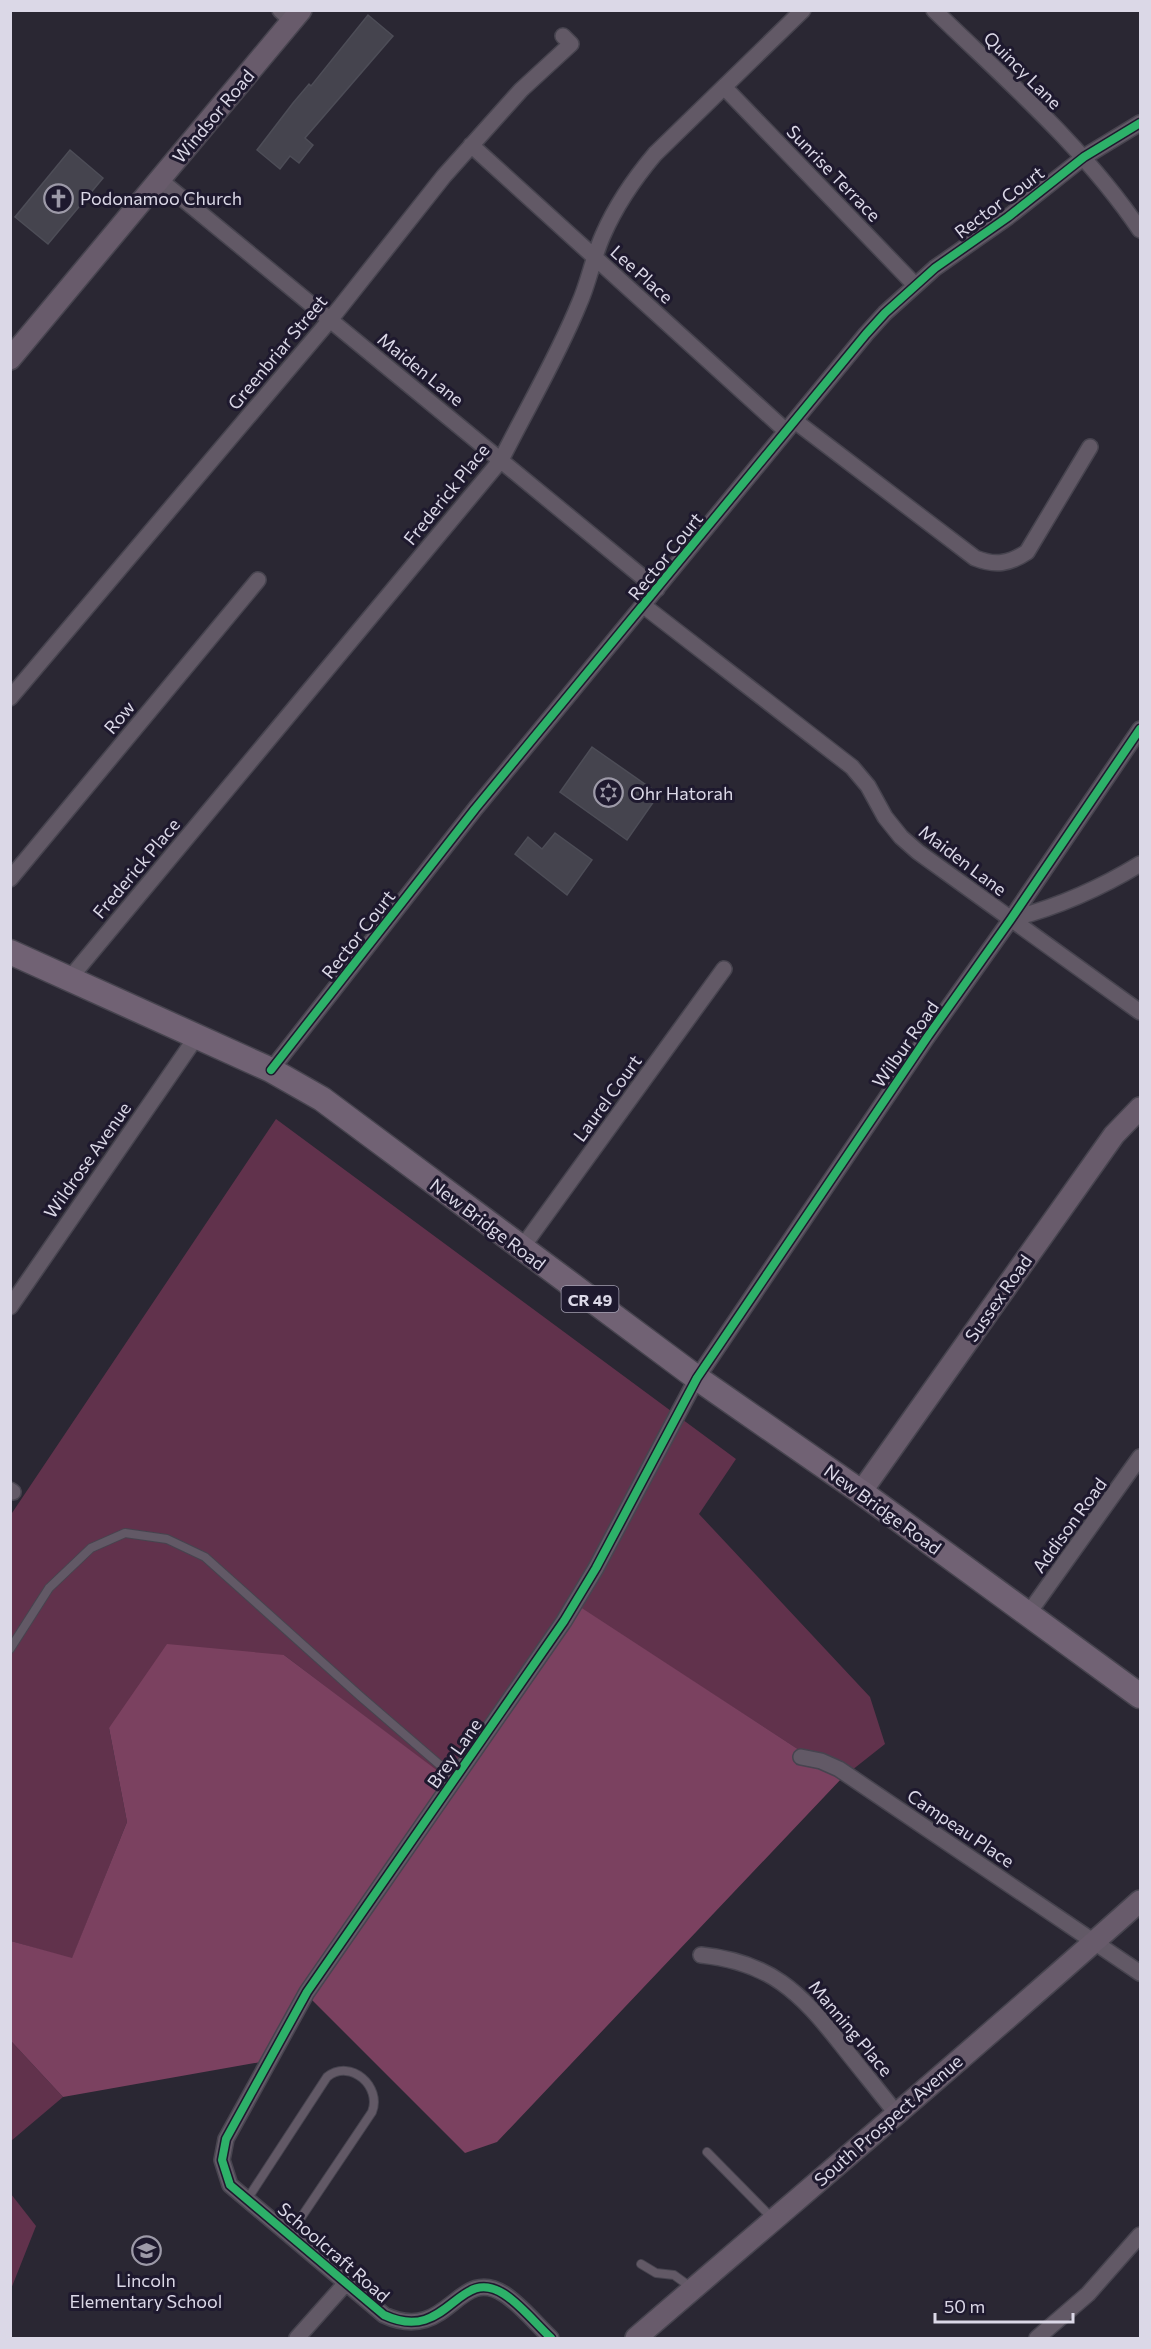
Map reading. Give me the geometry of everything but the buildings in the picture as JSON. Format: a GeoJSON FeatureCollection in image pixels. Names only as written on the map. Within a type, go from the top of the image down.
{"type":"FeatureCollection","features":[{"type":"Feature","properties":{"kind":"main road","name":"New Bridge Road"},"geometry":{"type":"LineString","coordinates":[[10,952],[271,1070],[322,1100],[697,1378],[861,1492],[1140,1696]]}},
{"type":"Feature","properties":{"kind":"street","name":"Frederick Place"},"geometry":{"type":"LineString","coordinates":[[70,978],[501,460],[524,413],[557,355],[617,206],[634,179],[655,154],[803,10]]}},
{"type":"Feature","properties":{"kind":"street","name":"Quincy Lane"},"geometry":{"type":"LineString","coordinates":[[934,10],[1084,157],[1124,205],[1140,230]]}},
{"type":"Feature","properties":{"kind":"street","name":"Windsor Road"},"geometry":{"type":"LineString","coordinates":[[14,347],[160,180],[291,14]]}},
{"type":"Feature","properties":{"kind":"street","name":"Greenbriar Street"},"geometry":{"type":"LineString","coordinates":[[10,698],[330,320],[444,176],[521,90],[571,44],[563,36]]}},
{"type":"Feature","properties":{"kind":"street","name":"Sunrise Terrace"},"geometry":{"type":"LineString","coordinates":[[725,88],[915,285]]}},
{"type":"Feature","properties":{"kind":"street","name":"Rector Court"},"geometry":{"type":"LineString","coordinates":[[271,1070],[475,810],[866,334],[915,285],[1008,217],[1084,157],[1140,123]]}},
{"type":"Feature","properties":{"kind":"street","name":"Lee Place"},"geometry":{"type":"LineString","coordinates":[[471,145],[595,257],[791,426],[975,558],[987,563],[1002,564],[1015,560],[1027,552],[1090,447]]}},
{"type":"Feature","properties":{"kind":"street","name":"Maiden Lane"},"geometry":{"type":"LineString","coordinates":[[160,180],[657,590]]}},
{"type":"Feature","properties":{"kind":"street","name":"Row"},"geometry":{"type":"LineString","coordinates":[[10,879],[258,580]]}},
{"type":"Feature","properties":{"kind":"street","name":"Maiden Lane"},"geometry":{"type":"LineString","coordinates":[[644,606],[852,767],[868,786],[885,817],[901,837],[918,852],[1140,1012]]}},
{"type":"Feature","properties":{"kind":"street","name":"Wilbur Road"},"geometry":{"type":"LineString","coordinates":[[697,1378],[928,1036],[1011,919],[1140,729]]}},
{"type":"Feature","properties":{"kind":"street"},"geometry":{"type":"LineString","coordinates":[[1011,919],[1070,901],[1108,883],[1140,864]]}},
{"type":"Feature","properties":{"kind":"street","name":"Laurel Court"},"geometry":{"type":"LineString","coordinates":[[521,1249],[724,969]]}},
{"type":"Feature","properties":{"kind":"street","name":"Wildrose Avenue"},"geometry":{"type":"LineString","coordinates":[[10,1307],[197,1036]]}},
{"type":"Feature","properties":{"kind":"street","name":"Sussex Road"},"geometry":{"type":"LineString","coordinates":[[861,1492],[1114,1135],[1140,1108]]}},
{"type":"Feature","properties":{"kind":"street","name":"Brey Lane"},"geometry":{"type":"LineString","coordinates":[[226,2139],[306,1992],[564,1621],[596,1568],[697,1378]]}},
{"type":"Feature","properties":{"kind":"street","name":"Addison Road"},"geometry":{"type":"LineString","coordinates":[[1028,1614],[1140,1457]]}},
{"type":"Feature","properties":{"kind":"street","name":"Campeau Place"},"geometry":{"type":"LineString","coordinates":[[801,1757],[820,1761],[839,1769],[1140,1972]]}},
{"type":"Feature","properties":{"kind":"street","name":"South Prospect Avenue"},"geometry":{"type":"LineString","coordinates":[[636,2338],[1033,1998],[1140,1901]]}},
{"type":"Feature","properties":{"kind":"street","name":"Manning Place"},"geometry":{"type":"LineString","coordinates":[[701,1955],[745,1963],[771,1974],[792,1989],[811,2006],[896,2113]]}},
{"type":"Feature","properties":{"kind":"street","name":"Schoolcraft Road"},"geometry":{"type":"LineString","coordinates":[[226,2139],[222,2160],[230,2185],[384,2315],[398,2321],[414,2323],[430,2320],[442,2313],[467,2291],[480,2288],[493,2289],[505,2294],[551,2338]]}},
{"type":"Feature","properties":{"kind":"street"},"geometry":{"type":"LineString","coordinates":[[1037,2338],[1088,2294],[1140,2235]]}},
{"type":"Feature","properties":{"kind":"street"},"geometry":{"type":"LineString","coordinates":[[297,2338],[346,2283]]}},
{"type":"Feature","properties":{"kind":"lane"},"geometry":{"type":"LineString","coordinates":[[10,1649],[49,1588],[91,1548],[125,1533],[167,1539],[205,1557],[455,1778]]}},
{"type":"Feature","properties":{"kind":"lane"},"geometry":{"type":"LineString","coordinates":[[248,2198],[327,2076],[336,2070],[345,2069],[354,2073],[370,2087],[375,2096],[372,2112],[290,2234]]}},
{"type":"Feature","properties":{"kind":"lane"},"geometry":{"type":"LineString","coordinates":[[707,2152],[773,2220]]}},
{"type":"Feature","properties":{"kind":"lane"},"geometry":{"type":"LineString","coordinates":[[641,2264],[656,2273],[674,2276],[693,2289]]}},
{"type":"Feature","properties":{"kind":"shaded area"},"geometry":{"type":"Polygon","coordinates":[[[276,1119],[736,1459],[699,1514],[870,1697],[885,1744],[842,1778],[571,1602],[459,1788],[284,1655],[109,1728],[127,1822],[72,1959],[11,1941],[10,1516],[276,1119]]]}},
{"type":"Feature","properties":{"kind":"shaded area"},"geometry":{"type":"Polygon","coordinates":[[[571,1601],[842,1778],[497,2142],[465,2153],[312,2000],[272,2060],[63,2097],[11,2041],[11,1941],[72,1958],[127,1822],[109,1728],[167,1644],[284,1655],[459,1787],[571,1601]]]}},
{"type":"Feature","properties":{"kind":"shaded area"},"geometry":{"type":"Polygon","coordinates":[[[11,2041],[63,2097],[10,2141],[11,2041]]]}},
{"type":"Feature","properties":{"kind":"shaded area"},"geometry":{"type":"Polygon","coordinates":[[[11,2194],[36,2226],[11,2289],[11,2194]]]}},
{"type":"Feature","properties":{"kind":"cycle path"},"geometry":{"type":"LineString","coordinates":[[271,1070],[475,809],[885,313],[935,268],[1008,217],[1084,157],[1140,123]]}},
{"type":"Feature","properties":{"kind":"cycle path"},"geometry":{"type":"LineString","coordinates":[[551,2338],[510,2298],[488,2288],[475,2289],[438,2314],[424,2320],[406,2321],[384,2315],[230,2185],[222,2160],[226,2139],[307,1992],[564,1621],[596,1568],[697,1378],[928,1036],[1011,919],[1140,729]]}},
{"type":"Feature","properties":{"kind":"place","name":"Podonamoo Church"},"geometry":{"type":"Point","coordinates":[59,198]}},
{"type":"Feature","properties":{"kind":"place","name":"Ohr Hatorah"},"geometry":{"type":"Point","coordinates":[609,793]}},
{"type":"Feature","properties":{"kind":"place","name":"Lincoln Elementary School"},"geometry":{"type":"Point","coordinates":[146,2251]}}]}
